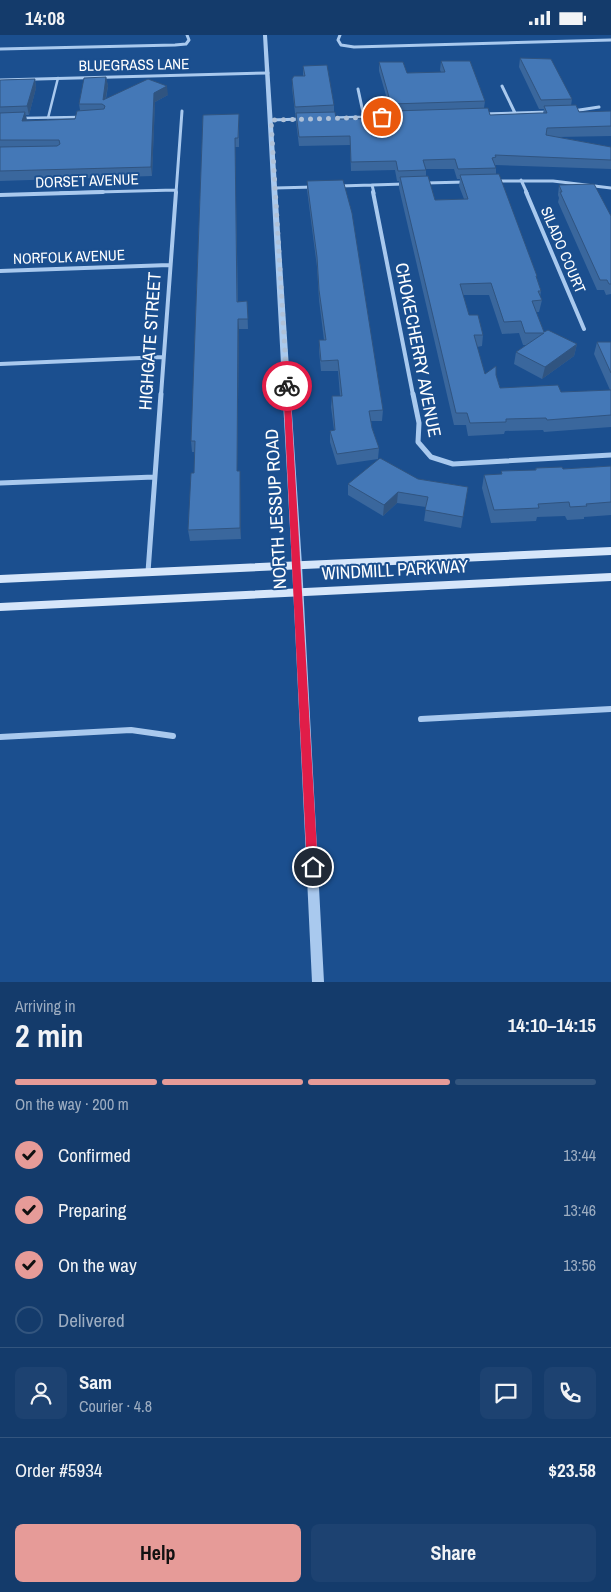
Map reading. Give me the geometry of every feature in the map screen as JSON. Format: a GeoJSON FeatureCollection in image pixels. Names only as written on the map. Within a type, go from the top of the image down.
{"type":"FeatureCollection","features":[{"type":"Feature","properties":{"kind":"main road","name":"WINDMILL PARKWAY"},"geometry":{"type":"LineString","coordinates":[[0,579],[611,551]]}},
{"type":"Feature","properties":{"kind":"main road","name":"WINDMILL PARKWAY"},"geometry":{"type":"LineString","coordinates":[[0,607],[611,577]]}},
{"type":"Feature","properties":{"kind":"street"},"geometry":{"type":"LineString","coordinates":[[0,49],[186,44],[189,40],[187,35]]}},
{"type":"Feature","properties":{"kind":"street","name":"NORTH JESSUP ROAD"},"geometry":{"type":"LineString","coordinates":[[265,35],[276,188],[299,593],[318,982]]}},
{"type":"Feature","properties":{"kind":"street"},"geometry":{"type":"LineString","coordinates":[[340,35],[338,40],[341,45],[354,47],[611,40]]}},
{"type":"Feature","properties":{"kind":"street","name":"BLUEGRASS LANE"},"geometry":{"type":"LineString","coordinates":[[0,80],[268,73]]}},
{"type":"Feature","properties":{"kind":"street"},"geometry":{"type":"LineString","coordinates":[[502,86],[515,113]]}},
{"type":"Feature","properties":{"kind":"street"},"geometry":{"type":"LineString","coordinates":[[358,89],[364,117]]}},
{"type":"Feature","properties":{"kind":"street"},"geometry":{"type":"LineString","coordinates":[[572,111],[599,107]]}},
{"type":"Feature","properties":{"kind":"street","name":"HIGHGATE STREET"},"geometry":{"type":"LineString","coordinates":[[148,572],[169,265],[182,111]]}},
{"type":"Feature","properties":{"kind":"street"},"geometry":{"type":"LineString","coordinates":[[477,114],[553,112]]}},
{"type":"Feature","properties":{"kind":"street"},"geometry":{"type":"LineString","coordinates":[[326,118],[401,116]]}},
{"type":"Feature","properties":{"kind":"street"},"geometry":{"type":"LineString","coordinates":[[271,120],[308,119]]}},
{"type":"Feature","properties":{"kind":"street","name":"SILADO COURT"},"geometry":{"type":"LineString","coordinates":[[521,180],[584,329]]}},
{"type":"Feature","properties":{"kind":"street"},"geometry":{"type":"LineString","coordinates":[[491,181],[565,181],[611,188]]}},
{"type":"Feature","properties":{"kind":"street"},"geometry":{"type":"LineString","coordinates":[[421,183],[471,182]]}},
{"type":"Feature","properties":{"kind":"street"},"geometry":{"type":"LineString","coordinates":[[333,186],[412,183]]}},
{"type":"Feature","properties":{"kind":"street","name":"CHOKECHERRY AVENUE"},"geometry":{"type":"LineString","coordinates":[[372,185],[419,423],[418,442],[431,457],[453,464],[611,455]]}},
{"type":"Feature","properties":{"kind":"street"},"geometry":{"type":"LineString","coordinates":[[276,188],[324,186]]}},
{"type":"Feature","properties":{"kind":"street","name":"DORSET AVENUE"},"geometry":{"type":"LineString","coordinates":[[0,195],[175,190]]}},
{"type":"Feature","properties":{"kind":"street","name":"NORFOLK AVENUE"},"geometry":{"type":"LineString","coordinates":[[0,271],[169,265]]}},
{"type":"Feature","properties":{"kind":"street"},"geometry":{"type":"LineString","coordinates":[[0,364],[163,357]]}},
{"type":"Feature","properties":{"kind":"street"},"geometry":{"type":"LineString","coordinates":[[0,483],[154,477]]}},
{"type":"Feature","properties":{"kind":"street"},"geometry":{"type":"LineString","coordinates":[[421,719],[611,709]]}},
{"type":"Feature","properties":{"kind":"street"},"geometry":{"type":"LineString","coordinates":[[0,737],[131,730],[173,736]]}},
{"type":"Feature","properties":{"kind":"lane"},"geometry":{"type":"LineString","coordinates":[[48,117],[58,78]]}},
{"type":"Feature","properties":{"kind":"lane"},"geometry":{"type":"LineString","coordinates":[[19,118],[85,117]]}},
{"type":"Feature","properties":{"kind":"building"},"geometry":{"type":"Polygon","coordinates":[[[520,58],[551,59],[572,99],[541,100],[520,58]]]}},
{"type":"Feature","properties":{"kind":"building"},"geometry":{"type":"Polygon","coordinates":[[[441,61],[470,61],[485,101],[391,104],[379,62],[403,62],[407,73],[445,72],[441,61]]]}},
{"type":"Feature","properties":{"kind":"building"},"geometry":{"type":"Polygon","coordinates":[[[327,65],[334,105],[295,107],[292,79],[294,76],[305,76],[303,66],[327,65]]]}},
{"type":"Feature","properties":{"kind":"building"},"geometry":{"type":"Polygon","coordinates":[[[106,77],[103,100],[148,79],[167,86],[154,93],[151,167],[0,171],[0,147],[57,146],[60,144],[59,140],[0,140],[0,113],[25,112],[22,121],[75,119],[77,111],[104,109],[105,106],[102,104],[79,104],[84,78],[106,77]]]}},
{"type":"Feature","properties":{"kind":"building"},"geometry":{"type":"Polygon","coordinates":[[[35,79],[27,106],[0,107],[0,80],[35,79]]]}},
{"type":"Feature","properties":{"kind":"building"},"geometry":{"type":"Polygon","coordinates":[[[576,105],[579,112],[611,111],[611,126],[547,128],[546,135],[611,147],[611,160],[495,155],[496,157],[492,158],[496,168],[458,169],[455,159],[423,160],[426,170],[398,171],[396,161],[351,162],[350,136],[299,137],[296,113],[335,112],[336,119],[395,118],[393,111],[488,108],[490,115],[547,113],[544,106],[576,105]]]}},
{"type":"Feature","properties":{"kind":"building"},"geometry":{"type":"Polygon","coordinates":[[[239,114],[238,138],[235,138],[237,302],[247,301],[248,319],[238,319],[237,471],[240,471],[240,528],[188,530],[191,473],[194,473],[195,441],[191,441],[203,115],[239,114]]]}},
{"type":"Feature","properties":{"kind":"building"},"geometry":{"type":"Polygon","coordinates":[[[499,174],[537,276],[541,291],[538,291],[542,300],[532,301],[544,332],[548,330],[577,344],[545,367],[516,352],[544,333],[525,333],[521,321],[504,322],[491,283],[460,284],[469,315],[478,315],[483,335],[474,335],[485,374],[496,366],[496,375],[500,388],[558,385],[561,392],[611,390],[611,415],[547,420],[546,418],[506,419],[506,422],[470,423],[467,413],[456,413],[400,177],[428,176],[435,200],[468,199],[460,175],[499,174]]]}},
{"type":"Feature","properties":{"kind":"building"},"geometry":{"type":"Polygon","coordinates":[[[343,180],[352,213],[383,410],[369,411],[372,428],[379,448],[337,454],[330,431],[335,430],[332,396],[342,396],[338,360],[321,361],[319,340],[326,340],[307,181],[343,180]]]}},
{"type":"Feature","properties":{"kind":"building"},"geometry":{"type":"Polygon","coordinates":[[[594,184],[611,216],[611,284],[607,280],[600,280],[560,192],[562,192],[559,185],[594,184]]]}},
{"type":"Feature","properties":{"kind":"building"},"geometry":{"type":"Polygon","coordinates":[[[597,342],[611,342],[611,373],[597,342]]]}},
{"type":"Feature","properties":{"kind":"building"},"geometry":{"type":"Polygon","coordinates":[[[380,458],[418,479],[468,487],[463,517],[425,510],[428,497],[398,492],[384,505],[348,484],[380,458]]]}},
{"type":"Feature","properties":{"kind":"building"},"geometry":{"type":"Polygon","coordinates":[[[611,466],[611,502],[586,504],[587,506],[570,507],[569,502],[538,504],[539,508],[494,510],[484,475],[502,474],[501,471],[536,470],[536,468],[562,467],[563,469],[611,466]]]}},
{"type":"Feature","properties":{"kind":"way so far"},"geometry":{"type":"LineString","coordinates":[[287,386],[271,120],[382,117]]}},
{"type":"Feature","properties":{"kind":"route"},"geometry":{"type":"LineString","coordinates":[[287,386],[313,867]]}}]}
